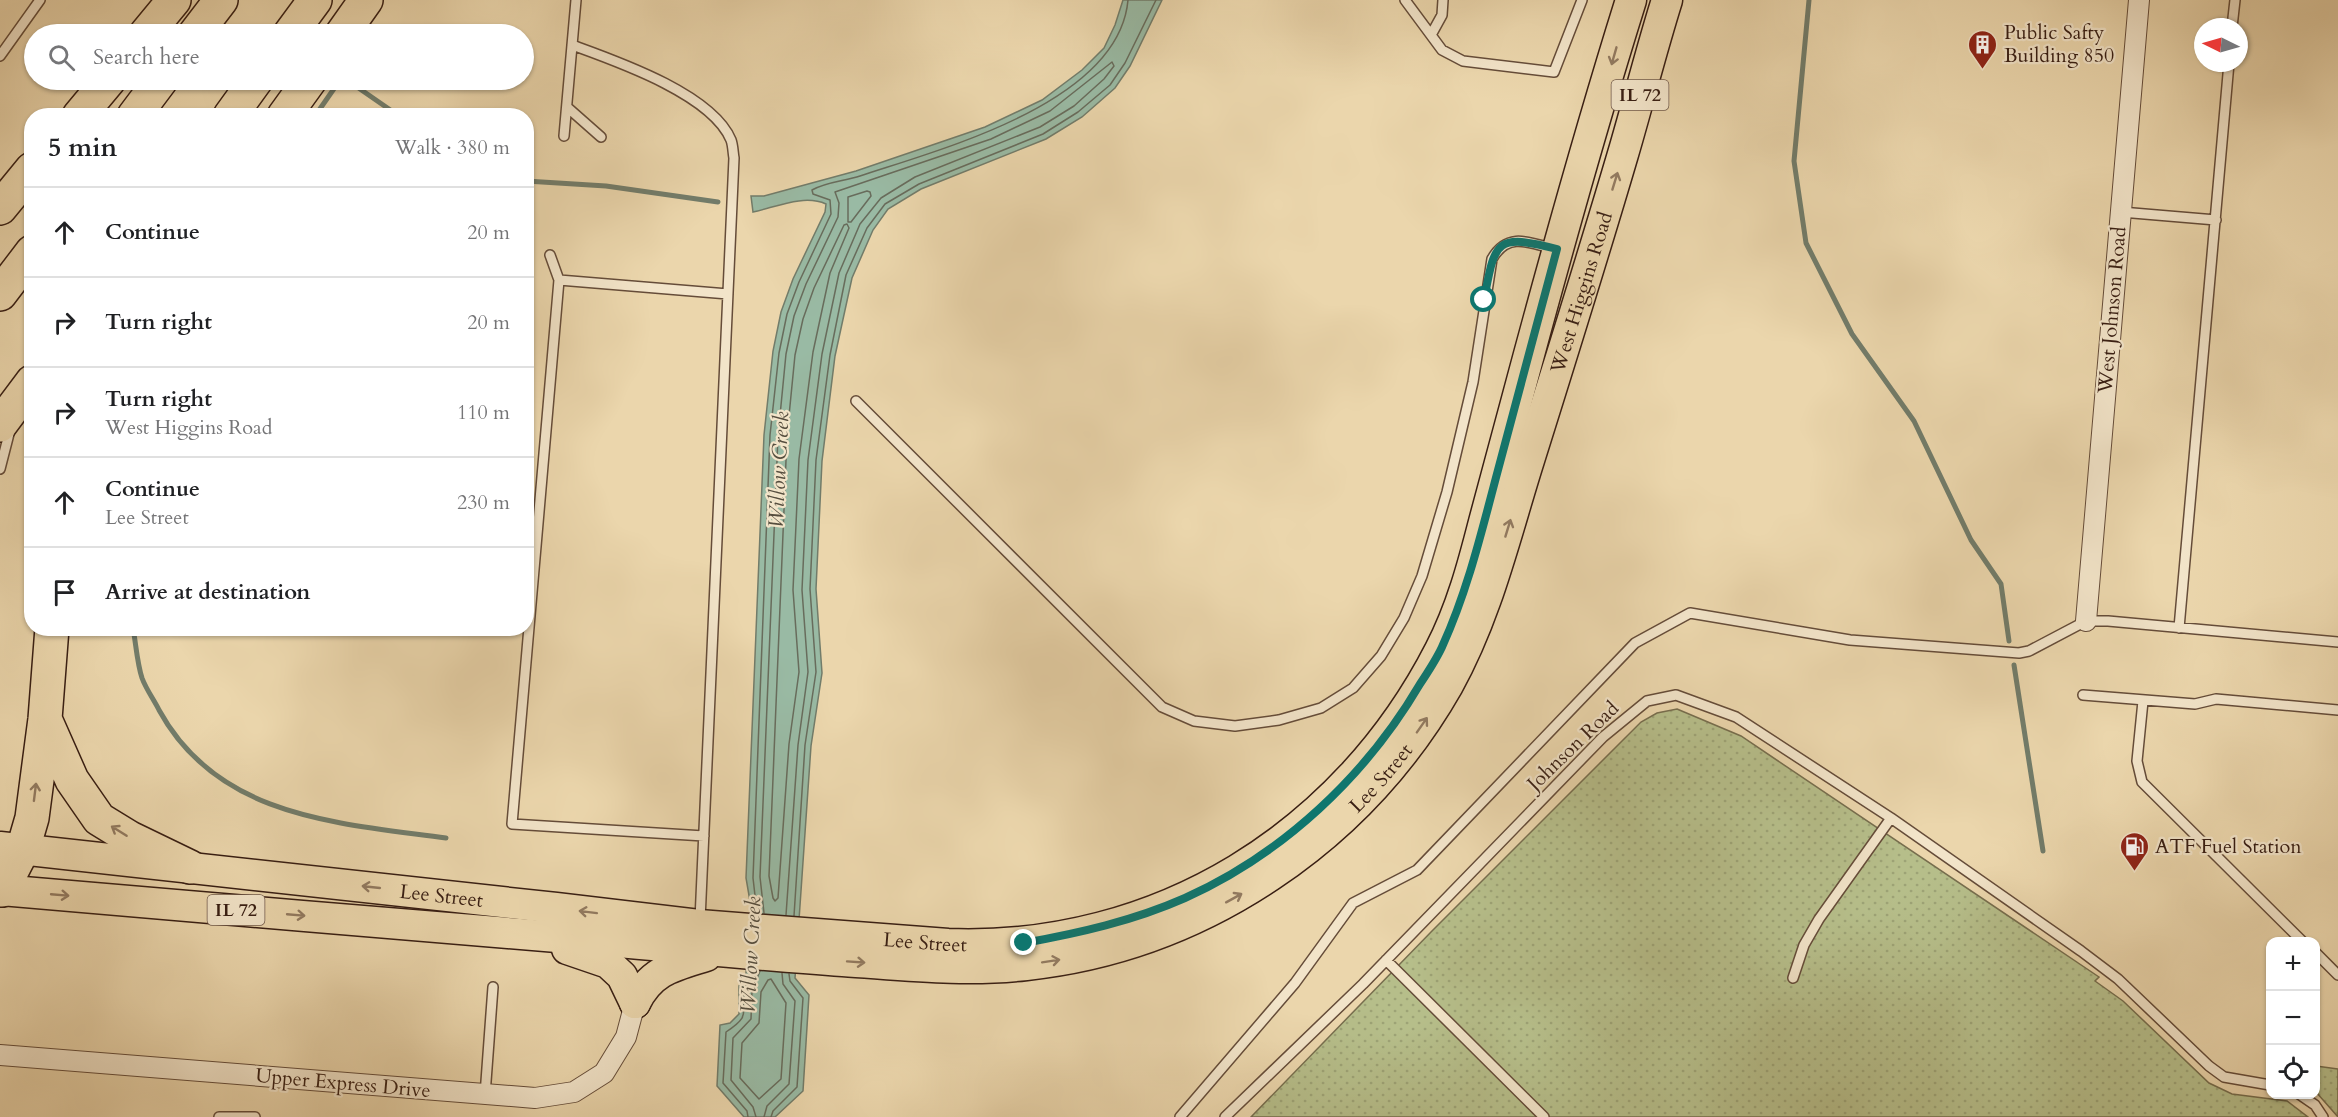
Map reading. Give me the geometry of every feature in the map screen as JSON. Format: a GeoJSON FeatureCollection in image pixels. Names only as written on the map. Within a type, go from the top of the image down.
{"type":"FeatureCollection","features":[{"type":"Feature","properties":{"kind":"highway"},"geometry":{"type":"LineString","coordinates":[[154,24],[174,0]]}},
{"type":"Feature","properties":{"kind":"highway"},"geometry":{"type":"LineString","coordinates":[[203,24],[221,0]]}},
{"type":"Feature","properties":{"kind":"highway"},"geometry":{"type":"LineString","coordinates":[[297,24],[315,0]]}},
{"type":"Feature","properties":{"kind":"highway"},"geometry":{"type":"LineString","coordinates":[[349,24],[366,0]]}},
{"type":"Feature","properties":{"kind":"highway"},"geometry":{"type":"LineString","coordinates":[[86,108],[101,90]]}},
{"type":"Feature","properties":{"kind":"highway"},"geometry":{"type":"LineString","coordinates":[[140,108],[154,90]]}},
{"type":"Feature","properties":{"kind":"highway"},"geometry":{"type":"LineString","coordinates":[[236,108],[249,90]]}},
{"type":"Feature","properties":{"kind":"highway"},"geometry":{"type":"LineString","coordinates":[[290,108],[303,90]]}},
{"type":"Feature","properties":{"kind":"highway"},"geometry":{"type":"LineString","coordinates":[[0,208],[24,179]]}},
{"type":"Feature","properties":{"kind":"highway"},"geometry":{"type":"LineString","coordinates":[[0,294],[24,262]]}},
{"type":"Feature","properties":{"kind":"highway"},"geometry":{"type":"LineString","coordinates":[[1,890],[12,848],[32,818],[45,719],[51,636]]}},
{"type":"Feature","properties":{"kind":"highway"},"geometry":{"type":"LineString","coordinates":[[45,719],[72,780],[99,819],[130,838],[190,867]]}},
{"type":"Feature","properties":{"kind":"main road","name":"West Higgins Road"},"geometry":{"type":"LineString","coordinates":[[1477,548],[1557,249],[1631,0]]}},
{"type":"Feature","properties":{"kind":"main road","name":"West Higgins Road"},"geometry":{"type":"LineString","coordinates":[[1491,584],[1624,152],[1668,0]]}},
{"type":"Feature","properties":{"kind":"main road","name":"Lee Street"},"geometry":{"type":"LineString","coordinates":[[1,890],[515,933],[738,945],[1024,943],[1130,919],[1185,898],[1232,874],[1299,828],[1340,789],[1385,738],[1441,649],[1462,598],[1477,548]]}},
{"type":"Feature","properties":{"kind":"main road","name":"Lee Street"},"geometry":{"type":"LineString","coordinates":[[799,946],[930,967],[1025,965],[1075,957],[1138,941],[1194,919],[1233,900],[1269,878],[1313,846],[1361,802],[1394,764],[1447,687],[1473,636],[1491,584]]}},
{"type":"Feature","properties":{"kind":"main road","name":"IL 72"},"geometry":{"type":"LineString","coordinates":[[12,848],[190,867]]}},
{"type":"Feature","properties":{"kind":"main road","name":"Lee Street"},"geometry":{"type":"LineString","coordinates":[[190,867],[699,925],[738,945]]}},
{"type":"Feature","properties":{"kind":"main road"},"geometry":{"type":"LineString","coordinates":[[515,933],[608,963],[622,976],[634,1003]]}},
{"type":"Feature","properties":{"kind":"main road"},"geometry":{"type":"LineString","coordinates":[[634,1003],[641,989],[664,969],[738,945]]}},
{"type":"Feature","properties":{"kind":"street","name":"West Johnson Road"},"geometry":{"type":"LineString","coordinates":[[2086,621],[2139,0]]}},
{"type":"Feature","properties":{"kind":"street","name":"Upper Express Drive"},"geometry":{"type":"LineString","coordinates":[[0,1055],[535,1098],[574,1092],[604,1073],[626,1037],[634,1003]]}},
{"type":"Feature","properties":{"kind":"lane"},"geometry":{"type":"LineString","coordinates":[[0,56],[40,0]]}},
{"type":"Feature","properties":{"kind":"lane"},"geometry":{"type":"LineString","coordinates":[[564,136],[576,0]]}},
{"type":"Feature","properties":{"kind":"lane"},"geometry":{"type":"LineString","coordinates":[[1405,0],[1442,50],[1463,61],[1554,72],[1582,0]]}},
{"type":"Feature","properties":{"kind":"lane"},"geometry":{"type":"LineString","coordinates":[[1431,35],[1442,15],[1443,0]]}},
{"type":"Feature","properties":{"kind":"lane"},"geometry":{"type":"LineString","coordinates":[[2233,18],[2235,0]]}},
{"type":"Feature","properties":{"kind":"lane"},"geometry":{"type":"LineString","coordinates":[[572,45],[615,61],[680,92],[703,106],[726,132],[731,141],[734,158],[699,925]]}},
{"type":"Feature","properties":{"kind":"lane"},"geometry":{"type":"LineString","coordinates":[[2179,628],[2228,72]]}},
{"type":"Feature","properties":{"kind":"lane"},"geometry":{"type":"LineString","coordinates":[[567,106],[601,137]]}},
{"type":"Feature","properties":{"kind":"lane"},"geometry":{"type":"LineString","coordinates":[[2121,212],[2216,220]]}},
{"type":"Feature","properties":{"kind":"lane"},"geometry":{"type":"LineString","coordinates":[[856,401],[1162,707],[1194,721],[1235,726],[1279,720],[1322,708],[1353,688],[1381,656],[1393,637],[1422,576],[1447,492],[1473,382],[1492,259],[1498,247],[1514,240],[1557,249]]}},
{"type":"Feature","properties":{"kind":"lane"},"geometry":{"type":"LineString","coordinates":[[534,569],[559,280],[550,255]]}},
{"type":"Feature","properties":{"kind":"lane"},"geometry":{"type":"LineString","coordinates":[[559,280],[728,294]]}},
{"type":"Feature","properties":{"kind":"lane"},"geometry":{"type":"LineString","coordinates":[[0,469],[16,403]]}},
{"type":"Feature","properties":{"kind":"lane"},"geometry":{"type":"LineString","coordinates":[[1180,1117],[1295,983],[1353,903],[1417,870],[1635,643],[1690,613],[1850,640],[2019,653],[2029,651],[2086,621],[2108,621],[2338,642]]}},
{"type":"Feature","properties":{"kind":"lane"},"geometry":{"type":"LineString","coordinates":[[528,636],[512,824],[704,836]]}},
{"type":"Feature","properties":{"kind":"lane","name":"Johnson Road"},"geometry":{"type":"LineString","coordinates":[[1225,1117],[1386,960],[1604,737],[1647,701],[1677,695],[1736,717],[1891,818],[2118,979],[2209,1066],[2224,1077],[2266,1084]]}},
{"type":"Feature","properties":{"kind":"lane"},"geometry":{"type":"LineString","coordinates":[[2083,695],[2195,704],[2216,699],[2338,710]]}},
{"type":"Feature","properties":{"kind":"lane"},"geometry":{"type":"LineString","coordinates":[[2143,701],[2137,761],[2142,782],[2298,937]]}},
{"type":"Feature","properties":{"kind":"lane"},"geometry":{"type":"LineString","coordinates":[[1793,978],[1804,945],[1819,919],[1891,818]]}},
{"type":"Feature","properties":{"kind":"lane"},"geometry":{"type":"LineString","coordinates":[[2320,957],[2338,975]]}},
{"type":"Feature","properties":{"kind":"lane"},"geometry":{"type":"LineString","coordinates":[[1386,960],[1544,1117]]}},
{"type":"Feature","properties":{"kind":"lane"},"geometry":{"type":"LineString","coordinates":[[485,1095],[493,987]]}},
{"type":"Feature","properties":{"kind":"lane"},"geometry":{"type":"LineString","coordinates":[[2305,1099],[2315,1105],[2323,1117]]}},
{"type":"Feature","properties":{"kind":"lane"},"geometry":{"type":"LineString","coordinates":[[219,1117],[255,1117]]}},
{"type":"Feature","properties":{"kind":"shaded area"},"geometry":{"type":"Polygon","coordinates":[[[1677,709],[1741,736],[2099,977],[2095,981],[2123,1001],[2209,1083],[2232,1094],[2287,1101],[2308,1117],[1251,1117],[1431,932],[1641,722],[1657,713],[1677,709]]]}},
{"type":"Feature","properties":{"kind":"shaded area"},"geometry":{"type":"Polygon","coordinates":[[[2320,1067],[2338,1069],[2338,1117],[2320,1097],[2320,1067]]]}},
{"type":"Feature","properties":{"kind":"water","name":"Willow Creek"},"geometry":{"type":"Polygon","coordinates":[[[1123,0],[1162,0],[1130,66],[1115,88],[1082,117],[1046,139],[921,189],[888,209],[873,230],[852,278],[835,356],[822,461],[816,589],[822,673],[811,746],[795,978],[809,995],[803,1091],[775,1117],[744,1117],[717,1086],[720,1025],[730,1023],[739,1014],[739,986],[746,973],[751,907],[746,878],[764,435],[773,351],[781,312],[793,279],[825,212],[826,204],[809,200],[799,201],[753,212],[751,196],[764,196],[856,171],[985,127],[1042,100],[1082,70],[1104,48],[1123,0]]]}},
{"type":"Feature","properties":{"kind":"waterway"},"geometry":{"type":"LineString","coordinates":[[1809,0],[1794,161],[1806,243],[1852,334],[1914,421],[1971,540],[2001,584],[2009,641]]}},
{"type":"Feature","properties":{"kind":"waterway"},"geometry":{"type":"LineString","coordinates":[[321,108],[333,90]]}},
{"type":"Feature","properties":{"kind":"waterway"},"geometry":{"type":"LineString","coordinates":[[361,90],[387,108]]}},
{"type":"Feature","properties":{"kind":"waterway"},"geometry":{"type":"LineString","coordinates":[[534,182],[606,186],[718,202]]}},
{"type":"Feature","properties":{"kind":"waterway"},"geometry":{"type":"LineString","coordinates":[[134,636],[140,672],[159,710],[184,746],[214,773],[247,794],[284,809],[364,827],[446,838]]}},
{"type":"Feature","properties":{"kind":"waterway"},"geometry":{"type":"LineString","coordinates":[[2014,665],[2043,851]]}},
{"type":"Feature","properties":{"kind":"place","name":"Public Safty Building 850"},"geometry":{"type":"Point","coordinates":[1983,70]}},
{"type":"Feature","properties":{"kind":"place","name":"ATF Fuel Station"},"geometry":{"type":"Point","coordinates":[2134,872]}},
{"type":"Feature","properties":{"kind":"route"},"geometry":{"type":"LineString","coordinates":[[1024,943],[1068,935],[1130,919],[1185,898],[1232,874],[1299,828],[1340,789],[1385,738],[1441,649],[1462,598],[1557,249],[1514,240],[1498,247],[1492,259],[1484,300]]}}]}
